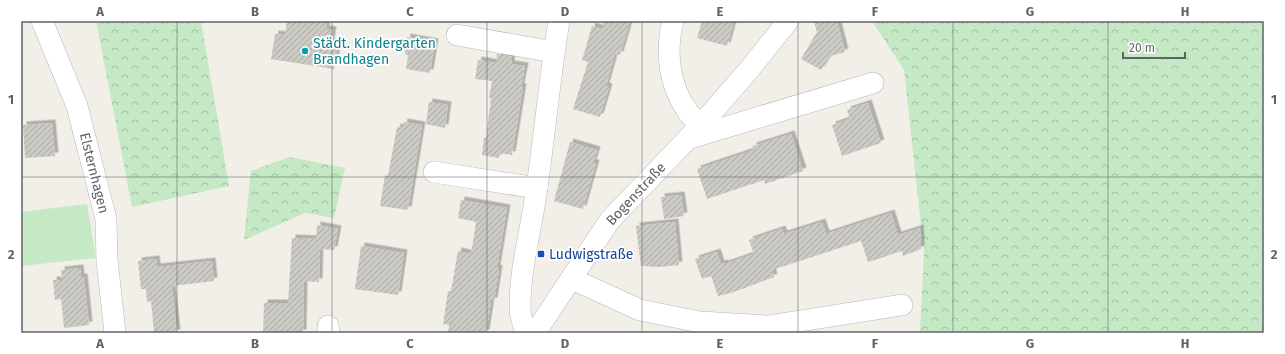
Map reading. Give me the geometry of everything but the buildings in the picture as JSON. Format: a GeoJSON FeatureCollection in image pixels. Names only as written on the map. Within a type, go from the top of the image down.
{"type":"FeatureCollection","features":[{"type":"Feature","properties":{"kind":"street","name":"Elsternhagen"},"geometry":{"type":"LineString","coordinates":[[42,21],[77,106],[106,219],[107,260],[115,333]]}},
{"type":"Feature","properties":{"kind":"street"},"geometry":{"type":"LineString","coordinates":[[527,333],[520,309],[520,295],[524,261],[537,188],[559,21]]}},
{"type":"Feature","properties":{"kind":"street"},"geometry":{"type":"LineString","coordinates":[[673,21],[669,38],[668,54],[680,100],[688,113],[695,132]]}},
{"type":"Feature","properties":{"kind":"street","name":"Bogenstraße"},"geometry":{"type":"LineString","coordinates":[[535,333],[610,220],[695,132],[748,71],[788,21]]}},
{"type":"Feature","properties":{"kind":"street"},"geometry":{"type":"LineString","coordinates":[[457,35],[554,52]]}},
{"type":"Feature","properties":{"kind":"street","name":"Bogenstraße"},"geometry":{"type":"LineString","coordinates":[[695,132],[873,83]]}},
{"type":"Feature","properties":{"kind":"street"},"geometry":{"type":"LineString","coordinates":[[434,172],[537,188]]}},
{"type":"Feature","properties":{"kind":"street"},"geometry":{"type":"LineString","coordinates":[[572,279],[640,310],[700,322],[768,326],[902,305]]}},
{"type":"Feature","properties":{"kind":"green space"},"geometry":{"type":"Polygon","coordinates":[[[96,21],[201,21],[229,186],[132,207],[96,21]]]}},
{"type":"Feature","properties":{"kind":"green space"},"geometry":{"type":"Polygon","coordinates":[[[872,21],[1264,21],[1264,333],[920,333],[924,252],[904,70],[872,21]]]}},
{"type":"Feature","properties":{"kind":"green space"},"geometry":{"type":"Polygon","coordinates":[[[289,157],[345,168],[334,218],[305,213],[244,240],[251,171],[289,157]]]}},
{"type":"Feature","properties":{"kind":"green space"},"geometry":{"type":"Polygon","coordinates":[[[87,204],[96,258],[21,266],[21,212],[87,204]]]}},
{"type":"Feature","properties":{"kind":"place","name":"Städt. Kindergarten Brandhagen"},"geometry":{"type":"Point","coordinates":[305,51]}},
{"type":"Feature","properties":{"kind":"place","name":"Ludwigstraße"},"geometry":{"type":"Point","coordinates":[541,254]}}]}
